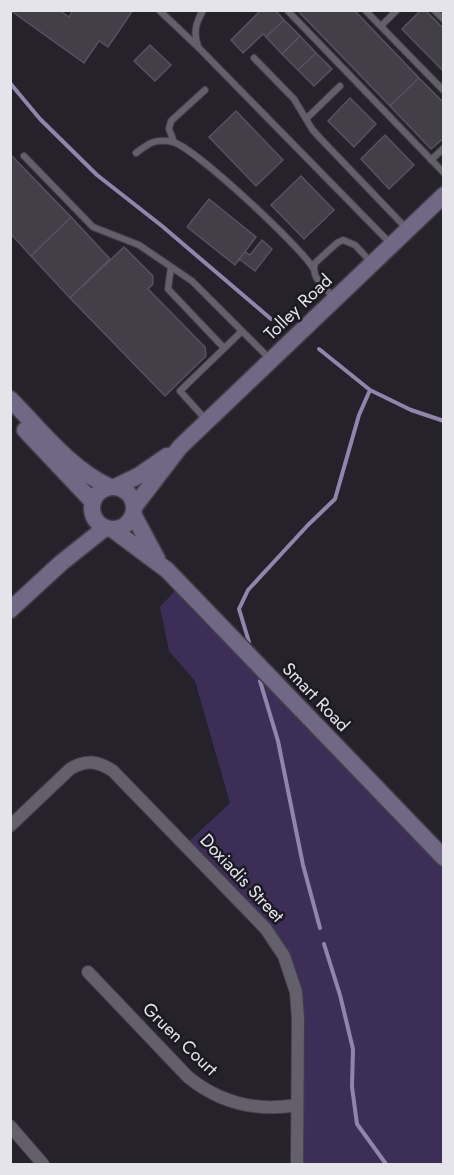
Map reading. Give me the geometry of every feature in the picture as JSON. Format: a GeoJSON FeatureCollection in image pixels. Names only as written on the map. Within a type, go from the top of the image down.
{"type":"FeatureCollection","features":[{"type":"Feature","properties":{"kind":"main road","name":"Tolley Road"},"geometry":{"type":"LineString","coordinates":[[112,487],[138,476],[180,447],[444,195]]}},
{"type":"Feature","properties":{"kind":"main road"},"geometry":{"type":"LineString","coordinates":[[10,399],[90,478],[128,493],[133,510],[130,520],[119,528],[101,519]]}},
{"type":"Feature","properties":{"kind":"main road","name":"Smart Road"},"geometry":{"type":"LineString","coordinates":[[10,415],[101,519],[159,562],[444,858]]}},
{"type":"Feature","properties":{"kind":"main road","name":"Tolley Road"},"geometry":{"type":"LineString","coordinates":[[133,510],[180,447]]}},
{"type":"Feature","properties":{"kind":"main road"},"geometry":{"type":"LineString","coordinates":[[10,610],[61,563],[101,519],[101,490],[112,487]]}},
{"type":"Feature","properties":{"kind":"main road","name":"Smart Road"},"geometry":{"type":"LineString","coordinates":[[133,510],[159,562]]}},
{"type":"Feature","properties":{"kind":"street","name":"Doxiadis Street"},"geometry":{"type":"LineString","coordinates":[[10,825],[70,769],[80,763],[94,761],[102,764],[113,771],[275,941],[289,969],[296,992],[298,1019],[297,1164]]}},
{"type":"Feature","properties":{"kind":"street","name":"Gruen Court"},"geometry":{"type":"LineString","coordinates":[[88,972],[198,1085],[224,1099],[250,1106],[277,1108],[297,1105]]}},
{"type":"Feature","properties":{"kind":"street"},"geometry":{"type":"LineString","coordinates":[[10,1126],[43,1164]]}},
{"type":"Feature","properties":{"kind":"lane"},"geometry":{"type":"LineString","coordinates":[[159,10],[392,244]]}},
{"type":"Feature","properties":{"kind":"lane"},"geometry":{"type":"LineString","coordinates":[[198,47],[194,36],[203,10]]}},
{"type":"Feature","properties":{"kind":"lane"},"geometry":{"type":"LineString","coordinates":[[287,10],[444,173]]}},
{"type":"Feature","properties":{"kind":"lane"},"geometry":{"type":"LineString","coordinates":[[365,10],[444,91]]}},
{"type":"Feature","properties":{"kind":"lane"},"geometry":{"type":"LineString","coordinates":[[381,26],[397,10]]}},
{"type":"Feature","properties":{"kind":"lane"},"geometry":{"type":"LineString","coordinates":[[434,10],[444,20]]}},
{"type":"Feature","properties":{"kind":"lane"},"geometry":{"type":"LineString","coordinates":[[254,58],[294,99],[319,137],[408,229]]}},
{"type":"Feature","properties":{"kind":"lane"},"geometry":{"type":"LineString","coordinates":[[307,118],[340,86]]}},
{"type":"Feature","properties":{"kind":"lane"},"geometry":{"type":"LineString","coordinates":[[174,142],[169,129],[171,121],[205,90]]}},
{"type":"Feature","properties":{"kind":"lane"},"geometry":{"type":"LineString","coordinates":[[136,153],[151,142],[162,140],[174,142],[192,152],[261,213],[313,268],[319,282],[335,299]]}},
{"type":"Feature","properties":{"kind":"lane"},"geometry":{"type":"LineString","coordinates":[[431,160],[444,148]]}},
{"type":"Feature","properties":{"kind":"lane"},"geometry":{"type":"LineString","coordinates":[[24,156],[93,226],[139,245],[192,281],[271,360]]}},
{"type":"Feature","properties":{"kind":"lane"},"geometry":{"type":"LineString","coordinates":[[313,268],[315,263],[343,240],[355,245],[373,263]]}},
{"type":"Feature","properties":{"kind":"lane"},"geometry":{"type":"LineString","coordinates":[[171,267],[168,289],[224,348]]}},
{"type":"Feature","properties":{"kind":"lane"},"geometry":{"type":"LineString","coordinates":[[207,421],[180,391],[242,331]]}},
{"type":"Feature","properties":{"kind":"shaded area"},"geometry":{"type":"Polygon","coordinates":[[[181,584],[443,858],[443,1164],[297,1164],[297,1008],[278,946],[185,845],[230,803],[195,681],[169,651],[160,607],[181,584]]]}},
{"type":"Feature","properties":{"kind":"building"},"geometry":{"type":"Polygon","coordinates":[[[10,10],[59,10],[69,17],[73,10],[133,10],[108,47],[99,41],[84,63],[10,10]]]}},
{"type":"Feature","properties":{"kind":"building"},"geometry":{"type":"Polygon","coordinates":[[[261,10],[275,10],[284,20],[266,37],[263,34],[243,53],[231,40],[261,10]]]}},
{"type":"Feature","properties":{"kind":"building"},"geometry":{"type":"Polygon","coordinates":[[[297,10],[354,10],[419,78],[390,106],[297,10]]]}},
{"type":"Feature","properties":{"kind":"building"},"geometry":{"type":"Polygon","coordinates":[[[421,10],[425,10],[444,29],[444,72],[402,29],[421,10]]]}},
{"type":"Feature","properties":{"kind":"building"},"geometry":{"type":"Polygon","coordinates":[[[284,20],[300,36],[282,54],[266,37],[284,20]]]}},
{"type":"Feature","properties":{"kind":"building"},"geometry":{"type":"Polygon","coordinates":[[[300,36],[316,53],[298,70],[282,54],[300,36]]]}},
{"type":"Feature","properties":{"kind":"building"},"geometry":{"type":"Polygon","coordinates":[[[150,45],[171,65],[155,81],[134,61],[150,45]]]}},
{"type":"Feature","properties":{"kind":"building"},"geometry":{"type":"Polygon","coordinates":[[[316,53],[332,69],[314,86],[298,70],[316,53]]]}},
{"type":"Feature","properties":{"kind":"building"},"geometry":{"type":"Polygon","coordinates":[[[419,78],[444,103],[444,138],[431,149],[390,106],[419,78]]]}},
{"type":"Feature","properties":{"kind":"building"},"geometry":{"type":"Polygon","coordinates":[[[350,98],[376,124],[354,147],[328,121],[350,98]]]}},
{"type":"Feature","properties":{"kind":"building"},"geometry":{"type":"Polygon","coordinates":[[[236,111],[283,160],[256,186],[209,137],[236,111]]]}},
{"type":"Feature","properties":{"kind":"building"},"geometry":{"type":"Polygon","coordinates":[[[385,135],[414,165],[389,189],[361,159],[385,135]]]}},
{"type":"Feature","properties":{"kind":"building"},"geometry":{"type":"Polygon","coordinates":[[[10,154],[71,217],[31,256],[10,233],[10,154]]]}},
{"type":"Feature","properties":{"kind":"building"},"geometry":{"type":"Polygon","coordinates":[[[301,176],[334,210],[304,239],[271,205],[301,176]]]}},
{"type":"Feature","properties":{"kind":"building"},"geometry":{"type":"Polygon","coordinates":[[[209,199],[256,237],[235,265],[187,227],[209,199]]]}},
{"type":"Feature","properties":{"kind":"building"},"geometry":{"type":"Polygon","coordinates":[[[71,217],[110,259],[70,298],[31,256],[71,217]]]}},
{"type":"Feature","properties":{"kind":"building"},"geometry":{"type":"Polygon","coordinates":[[[262,240],[272,249],[255,271],[239,259],[245,252],[250,255],[262,240]]]}},
{"type":"Feature","properties":{"kind":"building"},"geometry":{"type":"Polygon","coordinates":[[[124,247],[153,276],[153,284],[148,289],[205,347],[206,356],[165,396],[70,298],[124,247]]]}},
{"type":"Feature","properties":{"kind":"waterway"},"geometry":{"type":"LineString","coordinates":[[10,83],[40,119],[97,175],[162,226],[271,319]]}},
{"type":"Feature","properties":{"kind":"waterway"},"geometry":{"type":"LineString","coordinates":[[319,349],[370,390],[411,410],[444,421]]}},
{"type":"Feature","properties":{"kind":"waterway"},"geometry":{"type":"LineString","coordinates":[[249,642],[239,609],[248,590],[335,499],[359,415],[370,390]]}},
{"type":"Feature","properties":{"kind":"waterway"},"geometry":{"type":"LineString","coordinates":[[260,681],[278,741],[303,865],[320,928]]}},
{"type":"Feature","properties":{"kind":"waterway"},"geometry":{"type":"LineString","coordinates":[[324,944],[340,995],[353,1049],[352,1087],[357,1124],[386,1164]]}}]}
